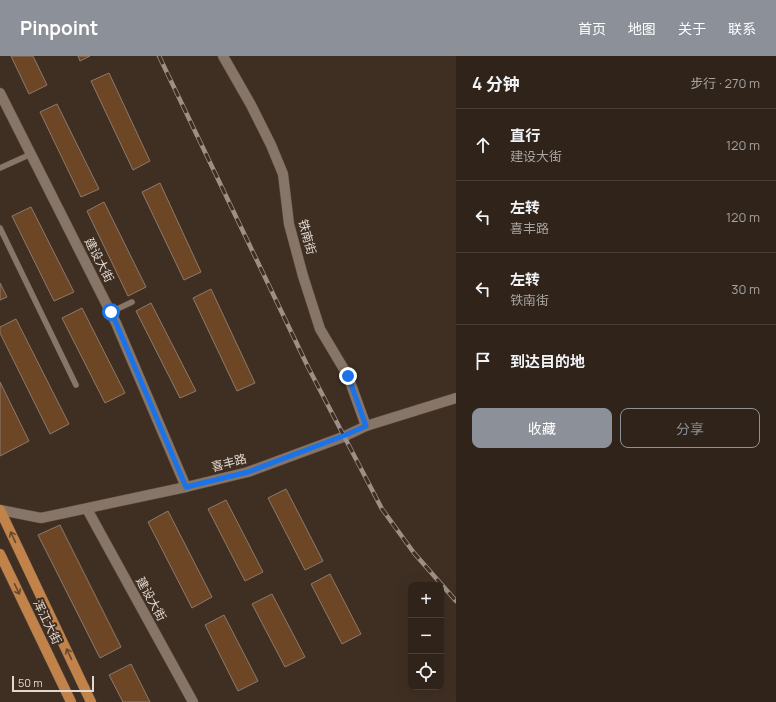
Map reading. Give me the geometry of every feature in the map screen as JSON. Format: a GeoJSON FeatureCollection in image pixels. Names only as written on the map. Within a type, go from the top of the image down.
{"type":"FeatureCollection","features":[{"type":"Feature","properties":{"kind":"main road"},"geometry":{"type":"LineString","coordinates":[[0,510],[91,702]]}},
{"type":"Feature","properties":{"kind":"main road","name":"浑江大街"},"geometry":{"type":"LineString","coordinates":[[0,554],[71,702]]}},
{"type":"Feature","properties":{"kind":"street","name":"铁南街"},"geometry":{"type":"LineString","coordinates":[[223,56],[251,105],[271,145],[283,174],[289,224],[303,276],[320,329],[348,376],[366,426]]}},
{"type":"Feature","properties":{"kind":"street","name":"建设大街"},"geometry":{"type":"LineString","coordinates":[[0,92],[111,312],[186,487]]}},
{"type":"Feature","properties":{"kind":"street","name":"喜丰路"},"geometry":{"type":"LineString","coordinates":[[0,510],[41,518],[248,472],[366,426],[456,398]]}},
{"type":"Feature","properties":{"kind":"street","name":"建设大街"},"geometry":{"type":"LineString","coordinates":[[86,509],[193,702]]}},
{"type":"Feature","properties":{"kind":"lane"},"geometry":{"type":"LineString","coordinates":[[0,168],[31,154]]}},
{"type":"Feature","properties":{"kind":"lane"},"geometry":{"type":"LineString","coordinates":[[0,228],[76,385]]}},
{"type":"Feature","properties":{"kind":"lane"},"geometry":{"type":"LineString","coordinates":[[111,312],[132,302]]}},
{"type":"Feature","properties":{"kind":"building"},"geometry":{"type":"Polygon","coordinates":[[[11,56],[33,56],[47,85],[29,94],[11,56]]]}},
{"type":"Feature","properties":{"kind":"building"},"geometry":{"type":"Polygon","coordinates":[[[78,56],[90,56],[80,61],[78,56]]]}},
{"type":"Feature","properties":{"kind":"building"},"geometry":{"type":"Polygon","coordinates":[[[109,73],[150,161],[133,170],[91,81],[109,73]]]}},
{"type":"Feature","properties":{"kind":"building"},"geometry":{"type":"Polygon","coordinates":[[[57,104],[99,189],[81,197],[40,112],[57,104]]]}},
{"type":"Feature","properties":{"kind":"building"},"geometry":{"type":"Polygon","coordinates":[[[160,183],[201,272],[184,280],[142,192],[160,183]]]}},
{"type":"Feature","properties":{"kind":"building"},"geometry":{"type":"Polygon","coordinates":[[[104,202],[146,287],[128,296],[87,211],[104,202]]]}},
{"type":"Feature","properties":{"kind":"building"},"geometry":{"type":"Polygon","coordinates":[[[31,207],[74,292],[54,301],[12,216],[31,207]]]}},
{"type":"Feature","properties":{"kind":"building"},"geometry":{"type":"Polygon","coordinates":[[[0,283],[7,297],[0,300],[0,283]]]}},
{"type":"Feature","properties":{"kind":"building"},"geometry":{"type":"Polygon","coordinates":[[[211,289],[255,383],[237,391],[193,298],[211,289]]]}},
{"type":"Feature","properties":{"kind":"building"},"geometry":{"type":"Polygon","coordinates":[[[151,303],[196,391],[180,398],[136,311],[151,303]]]}},
{"type":"Feature","properties":{"kind":"building"},"geometry":{"type":"Polygon","coordinates":[[[82,308],[125,393],[105,403],[62,318],[82,308]]]}},
{"type":"Feature","properties":{"kind":"building"},"geometry":{"type":"Polygon","coordinates":[[[16,319],[69,424],[50,434],[0,333],[0,327],[16,319]]]}},
{"type":"Feature","properties":{"kind":"building"},"geometry":{"type":"Polygon","coordinates":[[[0,382],[29,441],[0,456],[0,382]]]}},
{"type":"Feature","properties":{"kind":"building"},"geometry":{"type":"Polygon","coordinates":[[[286,489],[323,561],[305,570],[268,498],[286,489]]]}},
{"type":"Feature","properties":{"kind":"building"},"geometry":{"type":"Polygon","coordinates":[[[226,500],[263,572],[245,581],[208,509],[226,500]]]}},
{"type":"Feature","properties":{"kind":"building"},"geometry":{"type":"Polygon","coordinates":[[[168,511],[212,597],[192,608],[148,522],[168,511]]]}},
{"type":"Feature","properties":{"kind":"building"},"geometry":{"type":"Polygon","coordinates":[[[60,525],[121,647],[100,658],[38,535],[60,525]]]}},
{"type":"Feature","properties":{"kind":"building"},"geometry":{"type":"Polygon","coordinates":[[[330,574],[361,634],[342,644],[311,584],[330,574]]]}},
{"type":"Feature","properties":{"kind":"building"},"geometry":{"type":"Polygon","coordinates":[[[272,594],[305,657],[285,667],[252,604],[272,594]]]}},
{"type":"Feature","properties":{"kind":"building"},"geometry":{"type":"Polygon","coordinates":[[[224,615],[258,681],[238,691],[205,625],[224,615]]]}},
{"type":"Feature","properties":{"kind":"building"},"geometry":{"type":"Polygon","coordinates":[[[131,664],[150,702],[123,702],[109,675],[131,664]]]}},
{"type":"Feature","properties":{"kind":"railway"},"geometry":{"type":"LineString","coordinates":[[159,56],[308,367],[382,509],[414,553],[456,601]]}},
{"type":"Feature","properties":{"kind":"route"},"geometry":{"type":"LineString","coordinates":[[111,312],[186,487],[248,472],[366,426],[348,376]]}}]}
